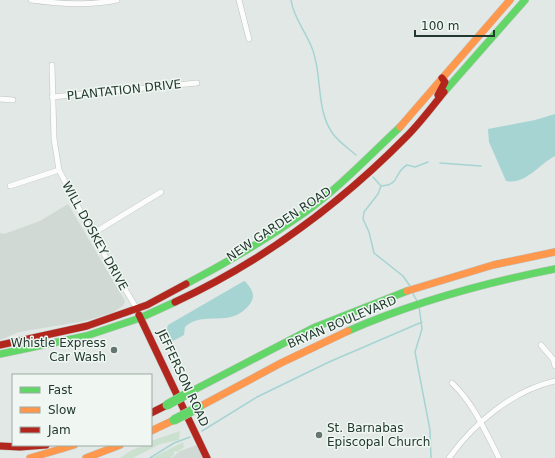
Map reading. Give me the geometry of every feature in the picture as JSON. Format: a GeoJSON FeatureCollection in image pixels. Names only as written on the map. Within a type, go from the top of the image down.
{"type":"FeatureCollection","features":[{"type":"Feature","properties":{"kind":"main road","name":"NEW GARDEN ROAD"},"geometry":{"type":"LineString","coordinates":[[0,345],[87,326],[137,309],[194,281],[256,244],[323,198],[401,126],[490,20],[510,0]]}},
{"type":"Feature","properties":{"kind":"main road","name":"NEW GARDEN ROAD"},"geometry":{"type":"LineString","coordinates":[[0,354],[86,336],[140,318],[190,295],[234,269],[329,207],[392,150],[414,127],[498,28],[525,0]]}},
{"type":"Feature","properties":{"kind":"main road"},"geometry":{"type":"LineString","coordinates":[[455,79],[450,74],[462,54]]}},
{"type":"Feature","properties":{"kind":"main road"},"geometry":{"type":"LineString","coordinates":[[436,101],[439,91],[445,82],[442,78]]}},
{"type":"Feature","properties":{"kind":"main road"},"geometry":{"type":"LineString","coordinates":[[414,127],[409,123],[419,110],[421,104]]}},
{"type":"Feature","properties":{"kind":"main road"},"geometry":{"type":"LineString","coordinates":[[234,269],[244,258],[257,250],[256,244]]}},
{"type":"Feature","properties":{"kind":"main road","name":"BRYAN BOULEVARD"},"geometry":{"type":"LineString","coordinates":[[152,412],[301,334],[379,300],[465,273],[555,252]]}},
{"type":"Feature","properties":{"kind":"main road","name":"BRYAN BOULEVARD"},"geometry":{"type":"LineString","coordinates":[[152,431],[289,358],[364,324],[455,292],[555,268]]}},
{"type":"Feature","properties":{"kind":"main road","name":"JEFFERSON ROAD"},"geometry":{"type":"LineString","coordinates":[[137,309],[207,458]]}},
{"type":"Feature","properties":{"kind":"main road"},"geometry":{"type":"LineString","coordinates":[[0,446],[33,446]]}},
{"type":"Feature","properties":{"kind":"main road"},"geometry":{"type":"LineString","coordinates":[[30,458],[71,446]]}},
{"type":"Feature","properties":{"kind":"main road"},"geometry":{"type":"LineString","coordinates":[[86,458],[117,446]]}},
{"type":"Feature","properties":{"kind":"street"},"geometry":{"type":"LineString","coordinates":[[31,0],[68,4],[117,0]]}},
{"type":"Feature","properties":{"kind":"street"},"geometry":{"type":"LineString","coordinates":[[239,0],[249,39]]}},
{"type":"Feature","properties":{"kind":"street","name":"WILL DOSKEY DRIVE"},"geometry":{"type":"LineString","coordinates":[[52,65],[54,139],[59,170],[92,234],[137,309]]}},
{"type":"Feature","properties":{"kind":"street","name":"PLANTATION DRIVE"},"geometry":{"type":"LineString","coordinates":[[52,97],[197,83]]}},
{"type":"Feature","properties":{"kind":"street"},"geometry":{"type":"LineString","coordinates":[[0,99],[13,100]]}},
{"type":"Feature","properties":{"kind":"street"},"geometry":{"type":"LineString","coordinates":[[10,186],[59,170]]}},
{"type":"Feature","properties":{"kind":"street"},"geometry":{"type":"LineString","coordinates":[[92,234],[161,192]]}},
{"type":"Feature","properties":{"kind":"street"},"geometry":{"type":"LineString","coordinates":[[541,345],[553,359],[555,366]]}},
{"type":"Feature","properties":{"kind":"street"},"geometry":{"type":"LineString","coordinates":[[449,458],[466,437],[481,422],[513,399],[531,390],[555,382]]}},
{"type":"Feature","properties":{"kind":"street"},"geometry":{"type":"LineString","coordinates":[[452,383],[464,395],[481,422],[499,458]]}},
{"type":"Feature","properties":{"kind":"shaded area"},"geometry":{"type":"Polygon","coordinates":[[[68,204],[125,301],[123,306],[112,313],[85,321],[19,332],[0,340],[0,233],[4,234],[40,221],[68,204]]]}},
{"type":"Feature","properties":{"kind":"shaded area"},"geometry":{"type":"Polygon","coordinates":[[[200,444],[207,458],[172,458],[180,451],[200,444]]]}},
{"type":"Feature","properties":{"kind":"green space"},"geometry":{"type":"Polygon","coordinates":[[[180,431],[179,440],[160,444],[133,458],[120,458],[143,446],[152,446],[152,441],[180,431]]]}},
{"type":"Feature","properties":{"kind":"green space"},"geometry":{"type":"Polygon","coordinates":[[[183,442],[184,447],[177,452],[174,451],[174,455],[170,458],[152,458],[183,442]]]}},
{"type":"Feature","properties":{"kind":"water"},"geometry":{"type":"Polygon","coordinates":[[[555,114],[555,156],[526,177],[520,180],[506,181],[489,142],[488,129],[535,120],[555,114]]]}},
{"type":"Feature","properties":{"kind":"water"},"geometry":{"type":"Polygon","coordinates":[[[244,281],[250,288],[253,298],[250,304],[242,312],[226,318],[200,319],[185,327],[184,335],[173,341],[169,339],[166,331],[168,325],[244,281]]]}},
{"type":"Feature","properties":{"kind":"waterway"},"geometry":{"type":"LineString","coordinates":[[291,0],[294,12],[312,48],[315,58],[321,103],[327,124],[335,137],[356,155]]}},
{"type":"Feature","properties":{"kind":"waterway"},"geometry":{"type":"LineString","coordinates":[[381,186],[392,183],[407,165],[415,167],[428,162]]}},
{"type":"Feature","properties":{"kind":"waterway"},"geometry":{"type":"LineString","coordinates":[[440,163],[481,166]]}},
{"type":"Feature","properties":{"kind":"waterway"},"geometry":{"type":"LineString","coordinates":[[373,177],[381,186]]}},
{"type":"Feature","properties":{"kind":"waterway"},"geometry":{"type":"LineString","coordinates":[[381,186],[378,194],[364,212],[363,219],[369,232],[374,253],[403,276],[410,286]]}},
{"type":"Feature","properties":{"kind":"waterway"},"geometry":{"type":"LineString","coordinates":[[412,292],[417,301]]}},
{"type":"Feature","properties":{"kind":"waterway"},"geometry":{"type":"LineString","coordinates":[[419,306],[422,329],[415,352],[430,430],[431,458]]}},
{"type":"Feature","properties":{"kind":"waterway"},"geometry":{"type":"LineString","coordinates":[[202,431],[257,397],[329,362],[422,322]]}},
{"type":"Feature","properties":{"kind":"waterway"},"geometry":{"type":"LineString","coordinates":[[150,458],[174,443],[190,437]]}},
{"type":"Feature","properties":{"kind":"traffic: fast"},"geometry":{"type":"LineString","coordinates":[[444,92],[525,0]]}},
{"type":"Feature","properties":{"kind":"traffic: fast"},"geometry":{"type":"LineString","coordinates":[[186,284],[276,232],[304,213],[342,182],[400,127]]}},
{"type":"Feature","properties":{"kind":"traffic: fast"},"geometry":{"type":"LineString","coordinates":[[348,331],[398,311],[450,294],[555,269]]}},
{"type":"Feature","properties":{"kind":"traffic: fast"},"geometry":{"type":"LineString","coordinates":[[192,391],[313,328],[407,291]]}},
{"type":"Feature","properties":{"kind":"traffic: fast"},"geometry":{"type":"LineString","coordinates":[[0,354],[86,336],[140,318],[175,302]]}},
{"type":"Feature","properties":{"kind":"traffic: fast"},"geometry":{"type":"LineString","coordinates":[[167,405],[192,391]]}},
{"type":"Feature","properties":{"kind":"traffic: fast"},"geometry":{"type":"LineString","coordinates":[[174,420],[199,407]]}},
{"type":"Feature","properties":{"kind":"traffic: slow"},"geometry":{"type":"LineString","coordinates":[[400,127],[510,0]]}},
{"type":"Feature","properties":{"kind":"traffic: slow"},"geometry":{"type":"LineString","coordinates":[[407,291],[493,265],[555,252]]}},
{"type":"Feature","properties":{"kind":"traffic: slow"},"geometry":{"type":"LineString","coordinates":[[199,407],[281,363],[348,331]]}},
{"type":"Feature","properties":{"kind":"traffic: slow"},"geometry":{"type":"LineString","coordinates":[[152,431],[174,420]]}},
{"type":"Feature","properties":{"kind":"traffic: slow"},"geometry":{"type":"LineString","coordinates":[[30,458],[71,446]]}},
{"type":"Feature","properties":{"kind":"traffic: slow"},"geometry":{"type":"LineString","coordinates":[[86,458],[117,446]]}},
{"type":"Feature","properties":{"kind":"traffic: jam"},"geometry":{"type":"LineString","coordinates":[[438,95],[445,82],[442,78]]}},
{"type":"Feature","properties":{"kind":"traffic: jam"},"geometry":{"type":"LineString","coordinates":[[175,302],[238,269],[269,250],[327,208],[355,185],[407,136],[444,92]]}},
{"type":"Feature","properties":{"kind":"traffic: jam"},"geometry":{"type":"LineString","coordinates":[[0,345],[87,326],[147,305],[186,284]]}},
{"type":"Feature","properties":{"kind":"traffic: jam"},"geometry":{"type":"LineString","coordinates":[[139,315],[207,458]]}},
{"type":"Feature","properties":{"kind":"traffic: jam"},"geometry":{"type":"LineString","coordinates":[[152,412],[167,405]]}},
{"type":"Feature","properties":{"kind":"traffic: jam"},"geometry":{"type":"LineString","coordinates":[[0,446],[33,446]]}},
{"type":"Feature","properties":{"kind":"place","name":"Whistle Express Car Wash"},"geometry":{"type":"Point","coordinates":[114,350]}},
{"type":"Feature","properties":{"kind":"place","name":"St. Barnabas Episcopal Church"},"geometry":{"type":"Point","coordinates":[319,435]}}]}
